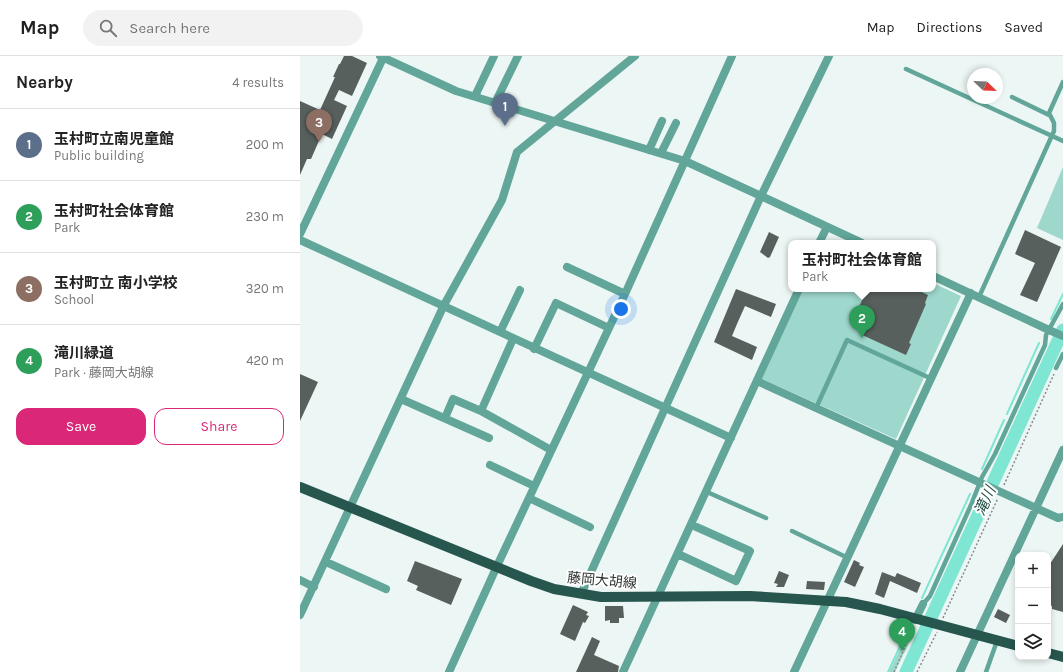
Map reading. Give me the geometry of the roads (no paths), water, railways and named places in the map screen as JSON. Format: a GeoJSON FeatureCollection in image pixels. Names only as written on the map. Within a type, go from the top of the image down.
{"type":"FeatureCollection","features":[{"type":"Feature","properties":{"kind":"main road","name":"藤岡大胡線"},"geometry":{"type":"LineString","coordinates":[[300,487],[554,589],[581,594],[612,597],[750,596],[829,600],[866,606],[937,629],[977,636]]}},
{"type":"Feature","properties":{"kind":"main road"},"geometry":{"type":"LineString","coordinates":[[977,636],[1015,645]]}},
{"type":"Feature","properties":{"kind":"main road"},"geometry":{"type":"LineString","coordinates":[[1051,654],[1063,657]]}},
{"type":"Feature","properties":{"kind":"street"},"geometry":{"type":"LineString","coordinates":[[475,96],[494,56]]}},
{"type":"Feature","properties":{"kind":"street"},"geometry":{"type":"LineString","coordinates":[[495,103],[518,56]]}},
{"type":"Feature","properties":{"kind":"street"},"geometry":{"type":"LineString","coordinates":[[300,615],[326,562],[444,305],[502,200],[517,152],[634,56]]}},
{"type":"Feature","properties":{"kind":"street"},"geometry":{"type":"LineString","coordinates":[[449,672],[534,486],[625,294],[732,56]]}},
{"type":"Feature","properties":{"kind":"street"},"geometry":{"type":"LineString","coordinates":[[581,594],[761,196],[829,56]]}},
{"type":"Feature","properties":{"kind":"street"},"geometry":{"type":"LineString","coordinates":[[300,234],[382,57],[456,91],[685,161],[855,240]]}},
{"type":"Feature","properties":{"kind":"street"},"geometry":{"type":"LineString","coordinates":[[649,150],[662,121]]}},
{"type":"Feature","properties":{"kind":"street"},"geometry":{"type":"LineString","coordinates":[[661,154],[676,122]]}},
{"type":"Feature","properties":{"kind":"street"},"geometry":{"type":"LineString","coordinates":[[820,240],[827,227]]}},
{"type":"Feature","properties":{"kind":"street"},"geometry":{"type":"LineString","coordinates":[[300,240],[444,305],[534,349],[731,438]]}},
{"type":"Feature","properties":{"kind":"street"},"geometry":{"type":"LineString","coordinates":[[567,267],[625,294]]}},
{"type":"Feature","properties":{"kind":"street"},"geometry":{"type":"LineString","coordinates":[[936,277],[1063,336]]}},
{"type":"Feature","properties":{"kind":"street"},"geometry":{"type":"LineString","coordinates":[[500,332],[520,290]]}},
{"type":"Feature","properties":{"kind":"street"},"geometry":{"type":"LineString","coordinates":[[623,672],[692,525],[798,292]]}},
{"type":"Feature","properties":{"kind":"street"},"geometry":{"type":"LineString","coordinates":[[794,672],[829,600],[971,293]]}},
{"type":"Feature","properties":{"kind":"street"},"geometry":{"type":"LineString","coordinates":[[534,349],[556,303],[609,328]]}},
{"type":"Feature","properties":{"kind":"street"},"geometry":{"type":"LineString","coordinates":[[481,410],[513,339]]}},
{"type":"Feature","properties":{"kind":"street"},"geometry":{"type":"LineString","coordinates":[[757,381],[980,484],[1058,518],[1063,517]]}},
{"type":"Feature","properties":{"kind":"street"},"geometry":{"type":"LineString","coordinates":[[401,399],[489,438]]}},
{"type":"Feature","properties":{"kind":"street"},"geometry":{"type":"LineString","coordinates":[[445,418],[453,399],[481,410],[551,450]]}},
{"type":"Feature","properties":{"kind":"street"},"geometry":{"type":"LineString","coordinates":[[960,672],[1037,509],[1063,450]]}},
{"type":"Feature","properties":{"kind":"street"},"geometry":{"type":"LineString","coordinates":[[490,465],[534,486]]}},
{"type":"Feature","properties":{"kind":"street"},"geometry":{"type":"LineString","coordinates":[[529,498],[590,527]]}},
{"type":"Feature","properties":{"kind":"street"},"geometry":{"type":"LineString","coordinates":[[678,554],[736,581],[750,551],[692,525]]}},
{"type":"Feature","properties":{"kind":"street"},"geometry":{"type":"LineString","coordinates":[[326,562],[386,589]]}},
{"type":"Feature","properties":{"kind":"street"},"geometry":{"type":"LineString","coordinates":[[300,580],[314,587]]}},
{"type":"Feature","properties":{"kind":"street"},"geometry":{"type":"LineString","coordinates":[[916,622],[923,604]]}},
{"type":"Feature","properties":{"kind":"lane"},"geometry":{"type":"LineString","coordinates":[[906,69],[1063,141]]}},
{"type":"Feature","properties":{"kind":"lane"},"geometry":{"type":"LineString","coordinates":[[1049,115],[1063,82]]}},
{"type":"Feature","properties":{"kind":"lane"},"geometry":{"type":"LineString","coordinates":[[979,297],[1055,128],[1049,115],[1012,97]]}},
{"type":"Feature","properties":{"kind":"lane"},"geometry":{"type":"LineString","coordinates":[[923,604],[930,596],[1063,304]]}},
{"type":"Feature","properties":{"kind":"lane"},"geometry":{"type":"LineString","coordinates":[[816,408],[847,340],[932,379]]}},
{"type":"Feature","properties":{"kind":"lane"},"geometry":{"type":"LineString","coordinates":[[1056,368],[1063,354]]}},
{"type":"Feature","properties":{"kind":"lane"},"geometry":{"type":"LineString","coordinates":[[707,492],[766,518]]}},
{"type":"Feature","properties":{"kind":"lane"},"geometry":{"type":"LineString","coordinates":[[792,532],[848,558]]}},
{"type":"Feature","properties":{"kind":"lane"},"geometry":{"type":"LineString","coordinates":[[986,672],[997,641]]}},
{"type":"Feature","properties":{"kind":"waterway"},"geometry":{"type":"LineString","coordinates":[[1051,319],[1063,294]]}},
{"type":"Feature","properties":{"kind":"waterway","name":"滝川"},"geometry":{"type":"LineString","coordinates":[[906,672],[1063,330]]}},
{"type":"Feature","properties":{"kind":"waterway"},"geometry":{"type":"LineString","coordinates":[[1007,414],[1039,343]]}},
{"type":"Feature","properties":{"kind":"waterway"},"geometry":{"type":"LineString","coordinates":[[982,469],[1004,420]]}},
{"type":"Feature","properties":{"kind":"waterway"},"geometry":{"type":"LineString","coordinates":[[922,598],[970,494]]}},
{"type":"Feature","properties":{"kind":"waterway"},"geometry":{"type":"LineString","coordinates":[[888,672],[909,627]]}},
{"type":"Feature","properties":{"kind":"place","name":"玉村町立南児童館"},"geometry":{"type":"Point","coordinates":[505,126]}},
{"type":"Feature","properties":{"kind":"place","name":"玉村町立 南小学校"},"geometry":{"type":"Point","coordinates":[319,142]}},
{"type":"Feature","properties":{"kind":"place","name":"玉村町社会体育館"},"geometry":{"type":"Point","coordinates":[862,338]}},
{"type":"Feature","properties":{"kind":"place","name":"滝川緑道"},"geometry":{"type":"Point","coordinates":[902,651]}}]}
